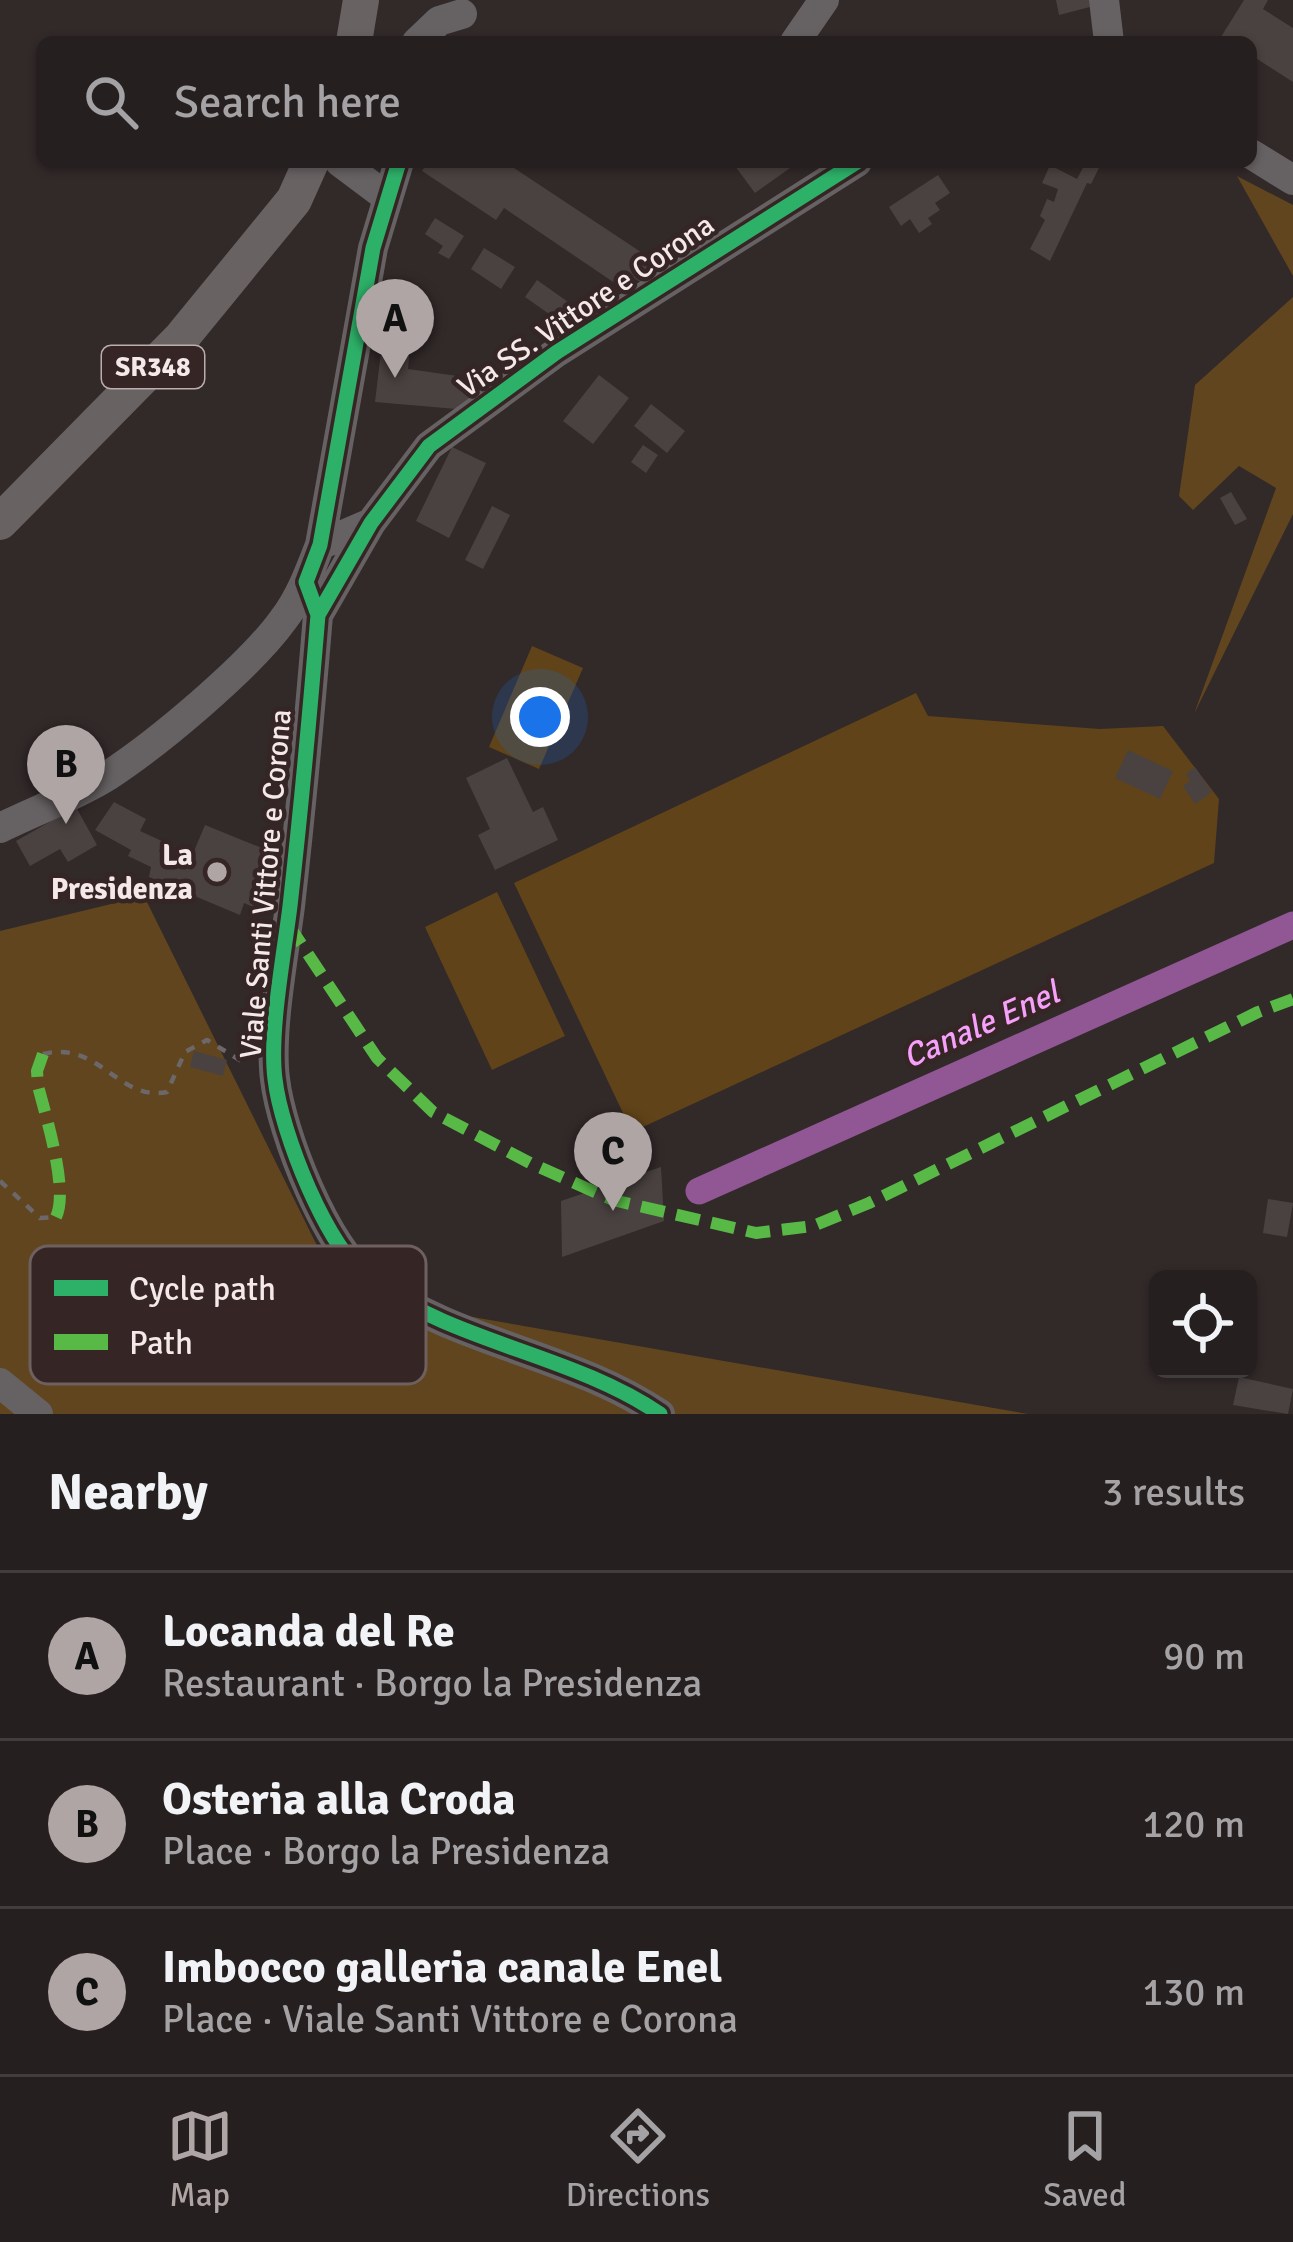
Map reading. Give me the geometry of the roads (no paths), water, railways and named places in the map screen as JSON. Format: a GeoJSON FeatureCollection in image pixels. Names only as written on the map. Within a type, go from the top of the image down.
{"type":"FeatureCollection","features":[{"type":"Feature","properties":{"kind":"main road"},"geometry":{"type":"LineString","coordinates":[[355,36],[362,0]]}},
{"type":"Feature","properties":{"kind":"main road"},"geometry":{"type":"LineString","coordinates":[[294,200],[308,168]]}},
{"type":"Feature","properties":{"kind":"main road","name":"SR348"},"geometry":{"type":"LineString","coordinates":[[0,522],[182,337],[294,200]]}},
{"type":"Feature","properties":{"kind":"street"},"geometry":{"type":"LineString","coordinates":[[799,36],[824,0]]}},
{"type":"Feature","properties":{"kind":"street"},"geometry":{"type":"LineString","coordinates":[[1104,0],[1108,36]]}},
{"type":"Feature","properties":{"kind":"street"},"geometry":{"type":"LineString","coordinates":[[424,36],[440,21],[460,19]]}},
{"type":"Feature","properties":{"kind":"street"},"geometry":{"type":"LineString","coordinates":[[1257,158],[1293,180]]}},
{"type":"Feature","properties":{"kind":"street"},"geometry":{"type":"LineString","coordinates":[[294,200],[319,168]]}},
{"type":"Feature","properties":{"kind":"street"},"geometry":{"type":"LineString","coordinates":[[348,168],[388,198]]}},
{"type":"Feature","properties":{"kind":"street"},"geometry":{"type":"LineString","coordinates":[[0,828],[105,777],[144,750],[253,655],[283,620],[306,582],[320,545],[373,248],[397,168]]}},
{"type":"Feature","properties":{"kind":"street","name":"Via SS. Vittore e Corona"},"geometry":{"type":"LineString","coordinates":[[320,545],[370,523],[429,446],[811,173]]}},
{"type":"Feature","properties":{"kind":"street"},"geometry":{"type":"LineString","coordinates":[[318,615],[370,523]]}},
{"type":"Feature","properties":{"kind":"street","name":"Viale Santi Vittore e Corona"},"geometry":{"type":"LineString","coordinates":[[306,582],[318,615],[274,1079],[296,1158],[338,1246]]}},
{"type":"Feature","properties":{"kind":"street","name":"Viale Santi Vittore e Corona"},"geometry":{"type":"LineString","coordinates":[[426,1313],[624,1390],[660,1414]]}},
{"type":"Feature","properties":{"kind":"street"},"geometry":{"type":"LineString","coordinates":[[0,1383],[38,1414]]}},
{"type":"Feature","properties":{"kind":"waterway","name":"Canale Enel"},"geometry":{"type":"LineString","coordinates":[[699,1191],[1293,925]]}},
{"type":"Feature","properties":{"kind":"place","name":"Locanda del Re"},"geometry":{"type":"Point","coordinates":[395,378]}},
{"type":"Feature","properties":{"kind":"place","name":"Osteria alla Croda"},"geometry":{"type":"Point","coordinates":[66,824]}},
{"type":"Feature","properties":{"kind":"place","name":"La Presidenza"},"geometry":{"type":"Point","coordinates":[217,872]}},
{"type":"Feature","properties":{"kind":"place","name":"Imbocco galleria canale Enel"},"geometry":{"type":"Point","coordinates":[613,1211]}}]}
